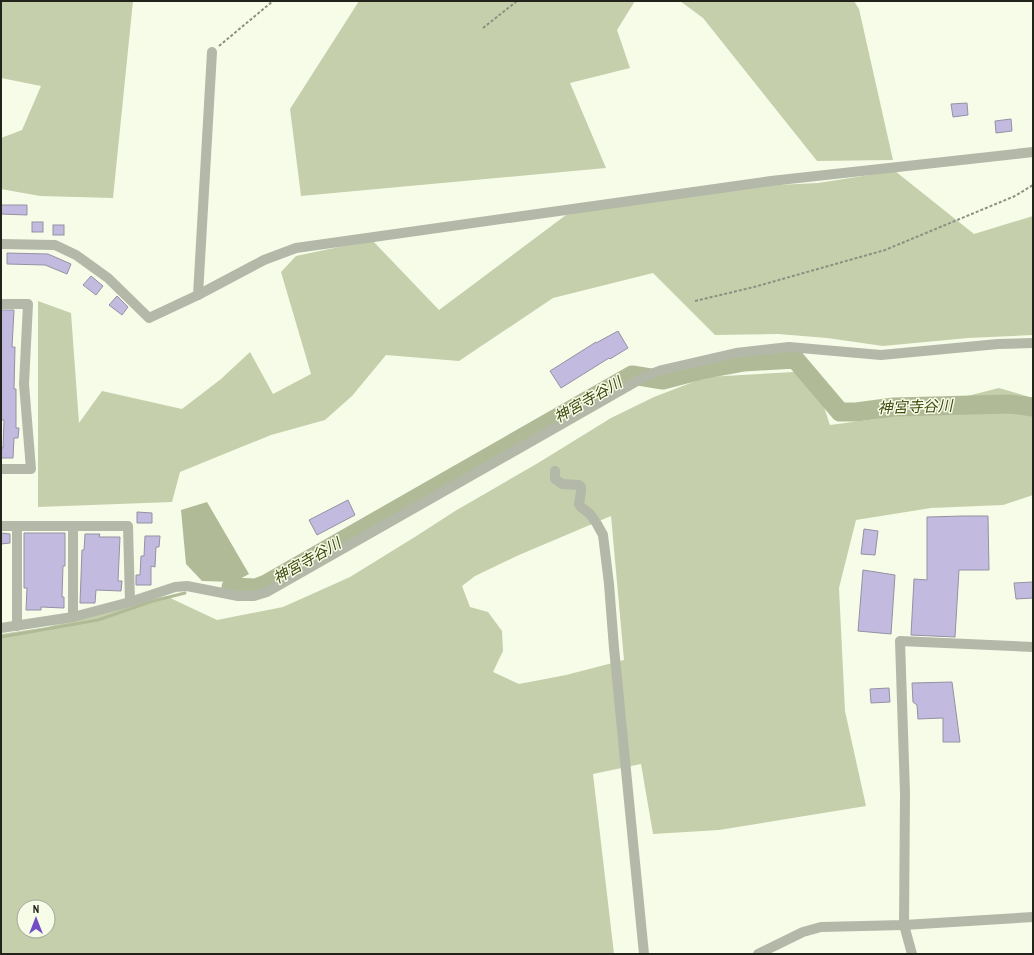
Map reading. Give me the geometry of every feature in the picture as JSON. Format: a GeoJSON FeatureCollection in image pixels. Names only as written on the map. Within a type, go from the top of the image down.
{"type":"FeatureCollection","features":[{"type":"Feature","properties":{"kind":"street"},"geometry":{"type":"LineString","coordinates":[[198,295],[212,52]]}},
{"type":"Feature","properties":{"kind":"street"},"geometry":{"type":"LineString","coordinates":[[1,244],[55,245],[76,255],[108,278],[150,318],[198,295],[264,260],[296,248],[771,181],[1033,152]]}},
{"type":"Feature","properties":{"kind":"street"},"geometry":{"type":"LineString","coordinates":[[1,304],[28,304],[24,384],[31,469],[1,469]]}},
{"type":"Feature","properties":{"kind":"street"},"geometry":{"type":"LineString","coordinates":[[1,628],[73,617],[130,602],[175,587],[187,586],[238,596],[254,596],[267,592],[630,384],[662,370],[736,353],[789,347],[881,355],[998,344],[1033,343]]}},
{"type":"Feature","properties":{"kind":"street"},"geometry":{"type":"LineString","coordinates":[[555,471],[555,479],[558,483],[579,485],[581,487],[579,504],[590,514],[603,535],[644,954]]}},
{"type":"Feature","properties":{"kind":"street"},"geometry":{"type":"LineString","coordinates":[[1,526],[128,526],[130,602]]}},
{"type":"Feature","properties":{"kind":"street"},"geometry":{"type":"LineString","coordinates":[[17,526],[17,626]]}},
{"type":"Feature","properties":{"kind":"street"},"geometry":{"type":"LineString","coordinates":[[73,526],[73,617]]}},
{"type":"Feature","properties":{"kind":"street"},"geometry":{"type":"LineString","coordinates":[[912,954],[904,925],[905,793],[900,641],[1033,648]]}},
{"type":"Feature","properties":{"kind":"street"},"geometry":{"type":"LineString","coordinates":[[758,954],[803,932],[821,927],[904,925],[1033,917]]}},
{"type":"Feature","properties":{"kind":"path"},"geometry":{"type":"LineString","coordinates":[[212,52],[273,1]]}},
{"type":"Feature","properties":{"kind":"path"},"geometry":{"type":"LineString","coordinates":[[483,28],[517,1]]}},
{"type":"Feature","properties":{"kind":"path"},"geometry":{"type":"LineString","coordinates":[[695,301],[754,287],[885,250],[1015,196],[1033,185]]}},
{"type":"Feature","properties":{"kind":"shaded area"},"geometry":{"type":"Polygon","coordinates":[[[1,1],[133,1],[113,198],[40,196],[1,189],[1,138],[22,130],[41,86],[1,78],[1,1]]]}},
{"type":"Feature","properties":{"kind":"shaded area"},"geometry":{"type":"Polygon","coordinates":[[[359,1],[635,1],[617,30],[630,68],[570,83],[606,168],[301,196],[290,109],[359,1]]]}},
{"type":"Feature","properties":{"kind":"shaded area"},"geometry":{"type":"Polygon","coordinates":[[[680,1],[854,1],[859,9],[893,160],[817,161],[703,18],[680,1]]]}},
{"type":"Feature","properties":{"kind":"shaded area"},"geometry":{"type":"Polygon","coordinates":[[[895,171],[974,234],[1033,216],[1033,335],[968,338],[883,346],[827,338],[778,334],[715,335],[653,273],[553,298],[459,361],[386,355],[352,396],[325,420],[271,435],[180,472],[172,502],[38,507],[38,301],[71,313],[79,423],[102,391],[182,409],[221,379],[250,352],[273,394],[311,374],[281,272],[296,256],[372,240],[439,310],[566,215],[691,189],[818,183],[895,171]]]}},
{"type":"Feature","properties":{"kind":"shaded area"},"geometry":{"type":"Polygon","coordinates":[[[812,371],[830,425],[876,419],[999,388],[1033,398],[1033,495],[1003,505],[931,508],[856,520],[839,588],[845,711],[866,806],[719,830],[653,834],[641,764],[593,774],[614,954],[1,954],[1,634],[47,627],[166,596],[217,620],[283,607],[350,577],[455,511],[538,463],[611,418],[654,397],[706,377],[812,371]],[[611,516],[519,555],[475,576],[462,586],[470,607],[488,612],[502,631],[503,651],[493,672],[519,684],[566,675],[624,660],[611,516]]]}},
{"type":"Feature","properties":{"kind":"shaded area"},"geometry":{"type":"Polygon","coordinates":[[[207,502],[249,574],[234,582],[202,581],[186,564],[181,510],[207,502]]]}},
{"type":"Feature","properties":{"kind":"building"},"geometry":{"type":"Polygon","coordinates":[[[967,103],[968,115],[953,117],[951,104],[967,103]]]}},
{"type":"Feature","properties":{"kind":"building"},"geometry":{"type":"Polygon","coordinates":[[[1011,119],[1012,131],[996,133],[995,121],[1011,119]]]}},
{"type":"Feature","properties":{"kind":"building"},"geometry":{"type":"Polygon","coordinates":[[[1,205],[27,205],[27,215],[1,214],[1,205]]]}},
{"type":"Feature","properties":{"kind":"building"},"geometry":{"type":"Polygon","coordinates":[[[32,222],[43,222],[43,232],[32,232],[32,222]]]}},
{"type":"Feature","properties":{"kind":"building"},"geometry":{"type":"Polygon","coordinates":[[[53,225],[64,225],[64,235],[53,235],[53,225]]]}},
{"type":"Feature","properties":{"kind":"building"},"geometry":{"type":"Polygon","coordinates":[[[7,253],[48,254],[71,264],[67,274],[45,265],[7,264],[7,253]]]}},
{"type":"Feature","properties":{"kind":"building"},"geometry":{"type":"Polygon","coordinates":[[[91,276],[103,286],[96,295],[83,285],[91,276]]]}},
{"type":"Feature","properties":{"kind":"building"},"geometry":{"type":"Polygon","coordinates":[[[117,296],[128,307],[122,315],[109,305],[117,296]]]}},
{"type":"Feature","properties":{"kind":"building"},"geometry":{"type":"Polygon","coordinates":[[[1,310],[14,310],[12,347],[15,347],[14,389],[16,389],[16,428],[19,428],[18,438],[14,438],[13,458],[1,458],[1,448],[3,448],[4,420],[1,420],[1,310]]]}},
{"type":"Feature","properties":{"kind":"building"},"geometry":{"type":"Polygon","coordinates":[[[618,331],[628,348],[561,388],[550,371],[596,342],[618,331]]]}},
{"type":"Feature","properties":{"kind":"building"},"geometry":{"type":"Polygon","coordinates":[[[348,500],[355,515],[317,535],[309,520],[348,500]]]}},
{"type":"Feature","properties":{"kind":"building"},"geometry":{"type":"Polygon","coordinates":[[[137,512],[152,513],[152,523],[137,523],[137,512]]]}},
{"type":"Feature","properties":{"kind":"building"},"geometry":{"type":"Polygon","coordinates":[[[988,516],[989,570],[959,570],[955,637],[911,635],[914,579],[927,580],[927,517],[988,516]]]}},
{"type":"Feature","properties":{"kind":"building"},"geometry":{"type":"Polygon","coordinates":[[[864,529],[878,531],[875,555],[861,554],[864,529]]]}},
{"type":"Feature","properties":{"kind":"building"},"geometry":{"type":"Polygon","coordinates":[[[1,533],[10,534],[10,543],[1,544],[1,533]]]}},
{"type":"Feature","properties":{"kind":"building"},"geometry":{"type":"Polygon","coordinates":[[[24,533],[65,533],[65,566],[63,566],[62,597],[64,597],[64,608],[41,607],[41,610],[26,610],[27,588],[24,588],[24,533]]]}},
{"type":"Feature","properties":{"kind":"building"},"geometry":{"type":"Polygon","coordinates":[[[85,534],[100,534],[99,537],[120,537],[118,581],[122,581],[121,591],[96,590],[95,603],[80,603],[82,550],[84,550],[85,534]]]}},
{"type":"Feature","properties":{"kind":"building"},"geometry":{"type":"Polygon","coordinates":[[[145,536],[160,536],[159,547],[156,547],[155,567],[151,566],[151,585],[136,585],[136,575],[140,575],[141,556],[144,556],[145,536]]]}},
{"type":"Feature","properties":{"kind":"building"},"geometry":{"type":"Polygon","coordinates":[[[863,570],[895,575],[891,634],[858,631],[863,570]]]}},
{"type":"Feature","properties":{"kind":"building"},"geometry":{"type":"Polygon","coordinates":[[[1033,582],[1033,598],[1016,599],[1014,583],[1033,582]]]}},
{"type":"Feature","properties":{"kind":"building"},"geometry":{"type":"Polygon","coordinates":[[[952,682],[960,742],[943,742],[943,718],[918,719],[917,705],[913,702],[912,683],[952,682]]]}},
{"type":"Feature","properties":{"kind":"building"},"geometry":{"type":"Polygon","coordinates":[[[889,688],[890,702],[871,703],[870,689],[889,688]]]}},
{"type":"Feature","properties":{"kind":"waterway","name":"神宮寺谷川"},"geometry":{"type":"LineString","coordinates":[[231,587],[256,588],[266,584],[632,375],[663,380],[701,370],[744,362],[795,359],[840,412],[856,412],[894,407],[1010,404],[1033,407]]}},
{"type":"Feature","properties":{"kind":"waterway","name":"神宮寺谷川"},"geometry":{"type":"LineString","coordinates":[[1,637],[98,620],[153,601],[185,593]]}}]}
